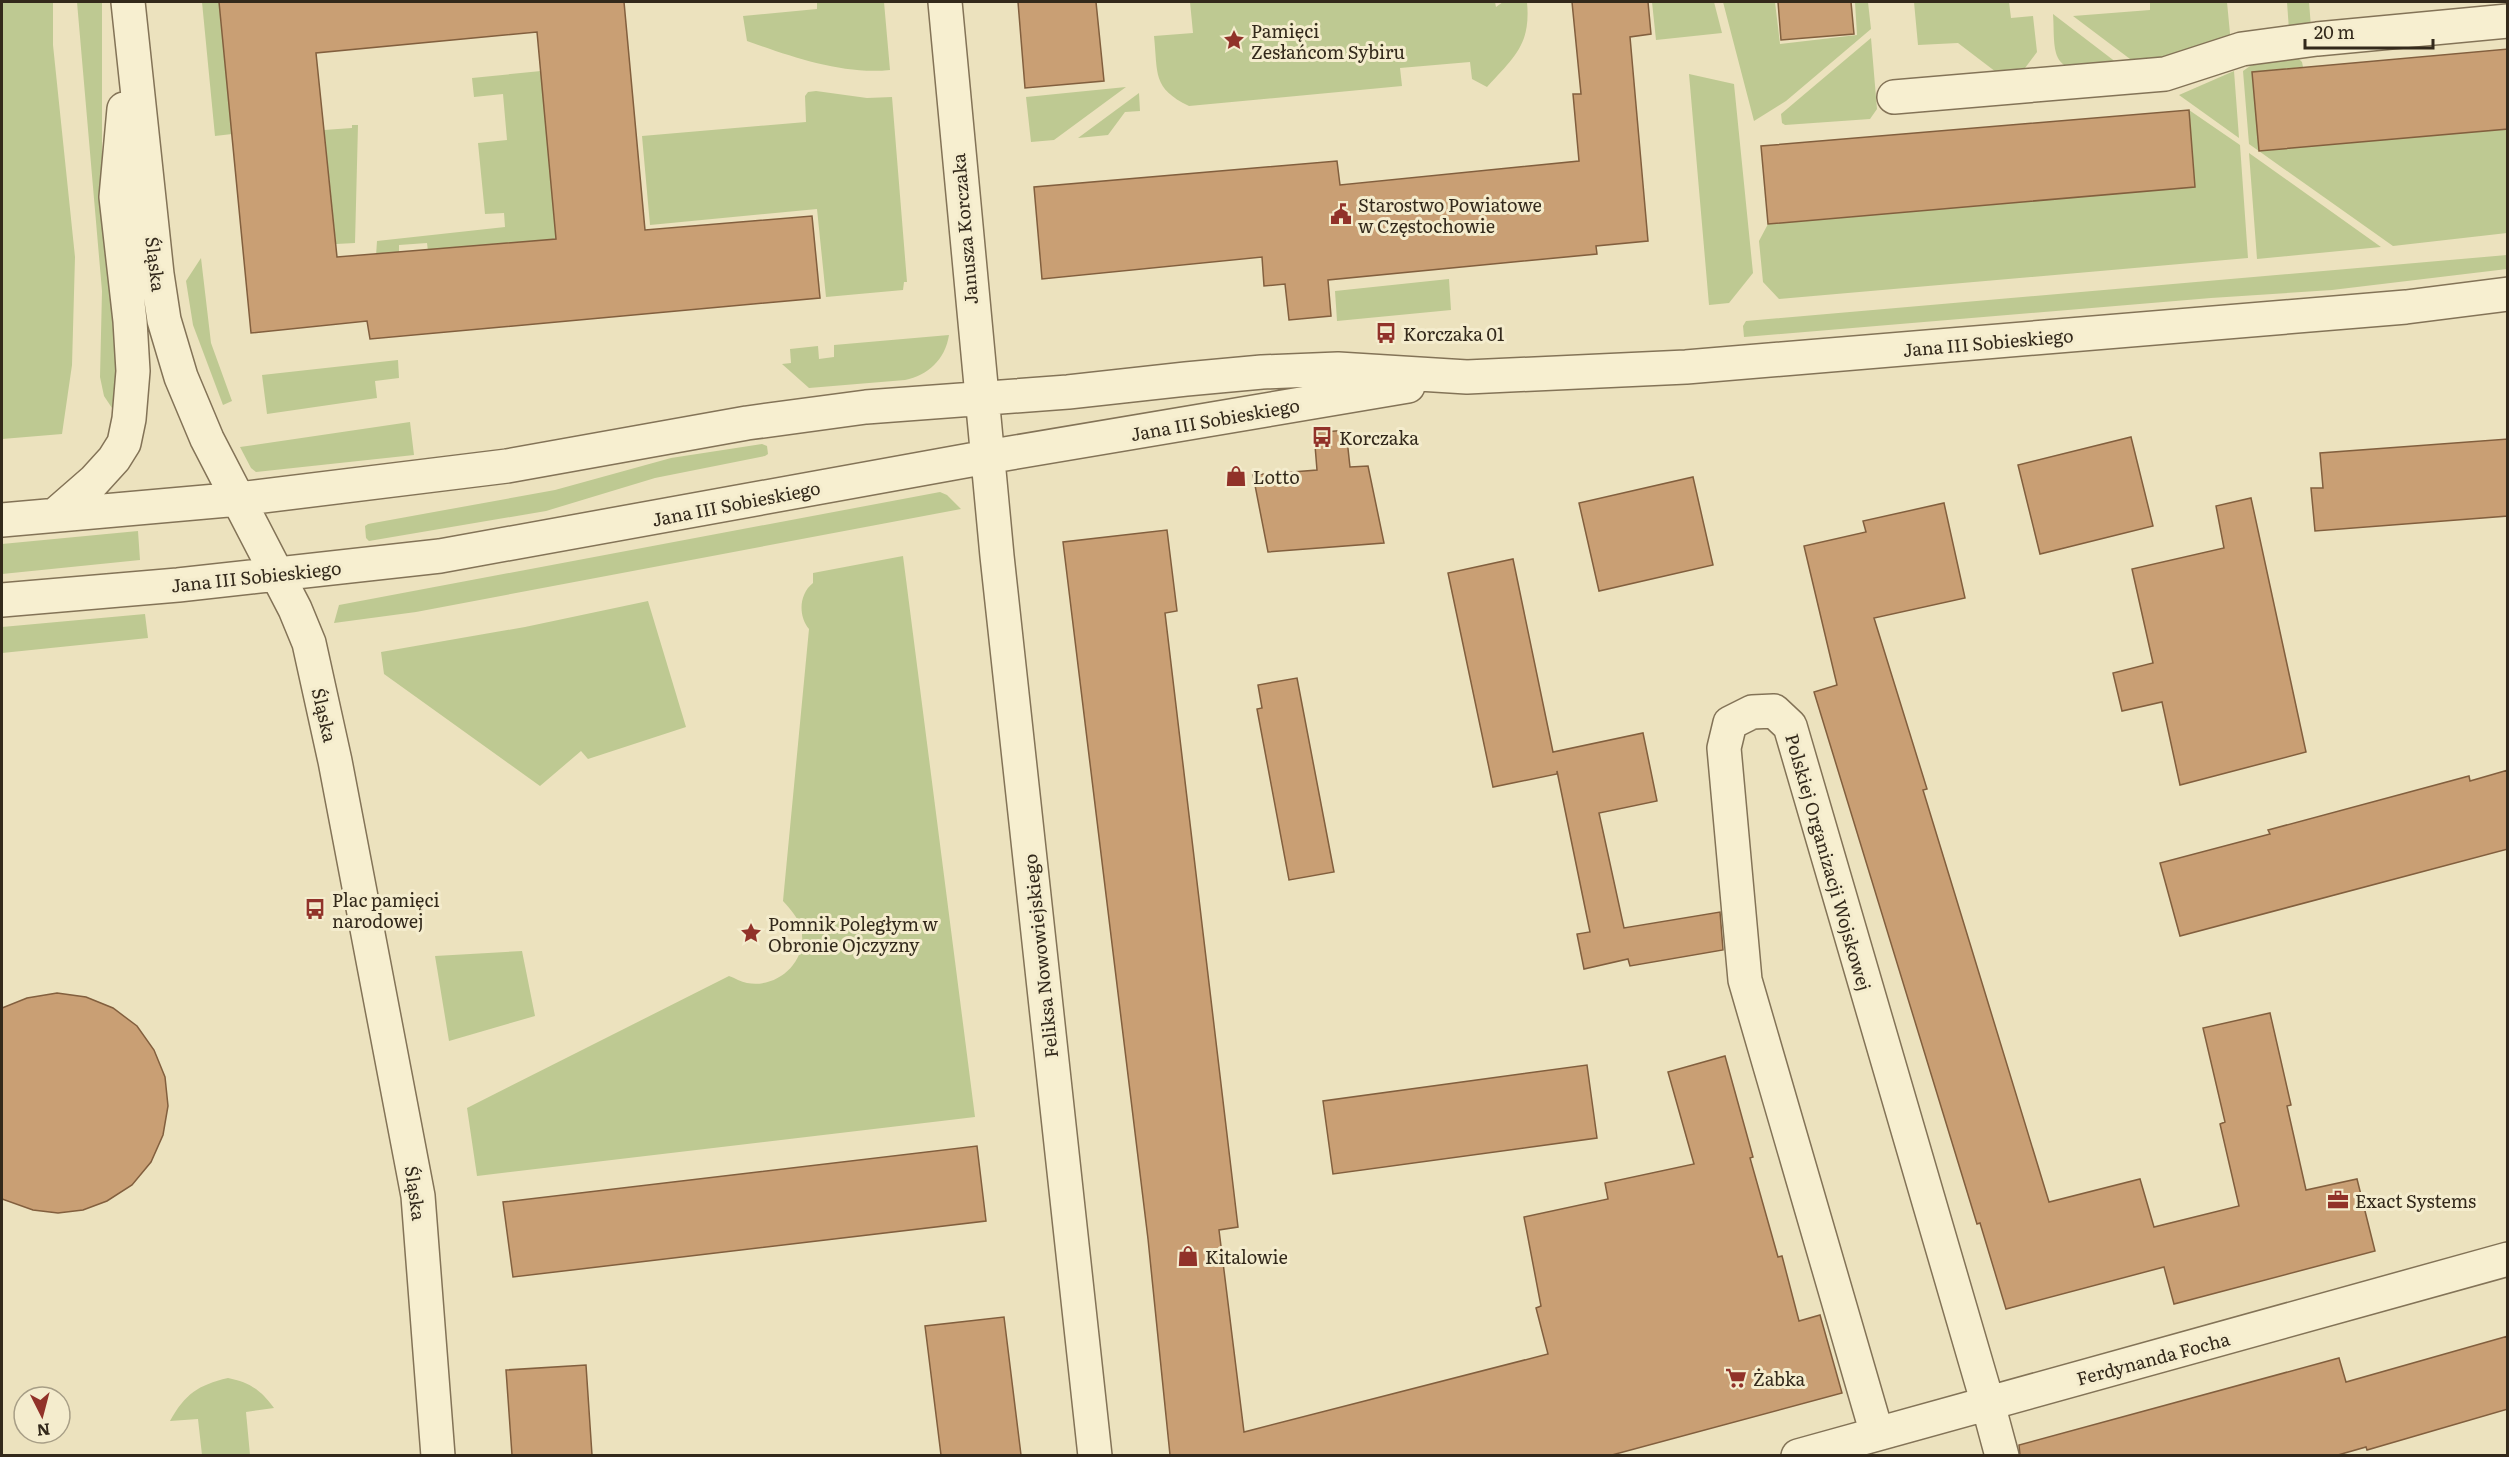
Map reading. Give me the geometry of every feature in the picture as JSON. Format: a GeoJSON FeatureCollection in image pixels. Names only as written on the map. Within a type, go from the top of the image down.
{"type":"FeatureCollection","features":[{"type":"Feature","properties":{"kind":"street","name":"Śląska"},"geometry":{"type":"LineString","coordinates":[[128,2],[164,320],[181,377],[216,458],[239,499],[309,643],[340,783],[418,1197],[438,1455]]}},
{"type":"Feature","properties":{"kind":"street","name":"Janusza Korczaka"},"geometry":{"type":"LineString","coordinates":[[945,2],[987,457]]}},
{"type":"Feature","properties":{"kind":"street"},"geometry":{"type":"LineString","coordinates":[[1894,97],[2165,74],[2242,49],[2318,39],[2508,21]]}},
{"type":"Feature","properties":{"kind":"street"},"geometry":{"type":"LineString","coordinates":[[54,515],[94,481],[114,459],[124,443],[129,419],[133,371],[130,321],[116,197],[131,39]]}},
{"type":"Feature","properties":{"kind":"street","name":"Jana III Sobieskiego"},"geometry":{"type":"LineString","coordinates":[[2,520],[239,499],[507,466],[747,423],[866,407],[981,400],[1262,372],[1338,369],[1467,377],[1697,366],[2394,308],[2508,294]]}},
{"type":"Feature","properties":{"kind":"street","name":"Jana III Sobieskiego"},"geometry":{"type":"LineString","coordinates":[[2,600],[440,556],[512,545],[987,457],[1467,377]]}},
{"type":"Feature","properties":{"kind":"street","name":"Feliksa Nowowiejskiego"},"geometry":{"type":"LineString","coordinates":[[987,457],[1095,1455]]}},
{"type":"Feature","properties":{"kind":"street","name":"Polskiej Organizacji Wojskowej"},"geometry":{"type":"LineString","coordinates":[[1877,1434],[1745,980],[1724,748],[1730,723],[1752,712],[1774,711],[1790,726],[2002,1455]]}},
{"type":"Feature","properties":{"kind":"street","name":"Ferdynanda Focha"},"geometry":{"type":"LineString","coordinates":[[1798,1455],[2508,1259]]}},
{"type":"Feature","properties":{"kind":"green space"},"geometry":{"type":"Polygon","coordinates":[[[2,2],[53,2],[53,45],[75,257],[72,365],[62,434],[2,439],[2,2]]]}},
{"type":"Feature","properties":{"kind":"green space"},"geometry":{"type":"Polygon","coordinates":[[[77,2],[102,2],[102,158],[118,354],[115,408],[112,408],[104,396],[100,377],[102,291],[77,2]]]}},
{"type":"Feature","properties":{"kind":"green space"},"geometry":{"type":"Polygon","coordinates":[[[202,2],[219,2],[232,134],[215,136],[202,2]]]}},
{"type":"Feature","properties":{"kind":"green space"},"geometry":{"type":"Polygon","coordinates":[[[817,2],[884,2],[890,70],[854,70],[836,67],[800,59],[747,41],[743,16],[817,9],[817,2]]]}},
{"type":"Feature","properties":{"kind":"green space"},"geometry":{"type":"Polygon","coordinates":[[[1190,2],[1495,2],[1496,7],[1503,2],[1527,2],[1528,17],[1519,49],[1487,87],[1472,79],[1470,62],[1400,68],[1402,86],[1189,106],[1168,93],[1159,78],[1154,36],[1193,33],[1190,2]]]}},
{"type":"Feature","properties":{"kind":"green space"},"geometry":{"type":"Polygon","coordinates":[[[1652,2],[1714,2],[1722,33],[1656,40],[1652,2]]]}},
{"type":"Feature","properties":{"kind":"green space"},"geometry":{"type":"Polygon","coordinates":[[[1723,2],[1775,2],[1780,44],[1857,35],[1855,2],[1868,2],[1871,29],[1786,101],[1754,121],[1723,2]]]}},
{"type":"Feature","properties":{"kind":"green space"},"geometry":{"type":"Polygon","coordinates":[[[1914,2],[2009,2],[2011,18],[2033,16],[2037,52],[2025,68],[1996,72],[1958,43],[1918,45],[1914,2]]]}},
{"type":"Feature","properties":{"kind":"green space"},"geometry":{"type":"Polygon","coordinates":[[[2150,2],[2227,2],[2231,44],[2138,65],[2073,16],[2150,10],[2150,2]]]}},
{"type":"Feature","properties":{"kind":"green space"},"geometry":{"type":"Polygon","coordinates":[[[2287,2],[2309,2],[2311,27],[2289,30],[2287,2]]]}},
{"type":"Feature","properties":{"kind":"green space"},"geometry":{"type":"Polygon","coordinates":[[[2053,14],[2121,66],[2094,70],[2075,70],[2067,67],[2056,53],[2053,14]]]}},
{"type":"Feature","properties":{"kind":"green space"},"geometry":{"type":"Polygon","coordinates":[[[1871,38],[1877,109],[1870,119],[1785,125],[1782,123],[1781,114],[1871,38]]]}},
{"type":"Feature","properties":{"kind":"green space"},"geometry":{"type":"Polygon","coordinates":[[[2297,57],[2303,67],[2252,72],[2507,129],[2507,233],[2393,246],[2249,144],[2243,71],[2253,64],[2297,57]]]}},
{"type":"Feature","properties":{"kind":"green space"},"geometry":{"type":"Polygon","coordinates":[[[541,71],[556,239],[428,251],[427,243],[399,245],[399,253],[376,256],[377,241],[505,227],[504,213],[485,214],[478,143],[507,140],[503,94],[474,97],[472,78],[541,71]]]}},
{"type":"Feature","properties":{"kind":"green space"},"geometry":{"type":"Polygon","coordinates":[[[2234,71],[2239,138],[2179,95],[2234,71]]]}},
{"type":"Feature","properties":{"kind":"green space"},"geometry":{"type":"Polygon","coordinates":[[[1689,74],[1734,84],[1753,273],[1729,303],[1709,305],[1689,74]]]}},
{"type":"Feature","properties":{"kind":"green space"},"geometry":{"type":"Polygon","coordinates":[[[1126,87],[1054,140],[1031,142],[1026,97],[1126,87]]]}},
{"type":"Feature","properties":{"kind":"green space"},"geometry":{"type":"Polygon","coordinates":[[[816,91],[867,98],[892,97],[907,282],[904,282],[903,290],[826,297],[817,209],[650,225],[642,136],[806,122],[805,96],[808,92],[816,91]]]}},
{"type":"Feature","properties":{"kind":"green space"},"geometry":{"type":"Polygon","coordinates":[[[1139,93],[1140,111],[1125,112],[1108,135],[1078,138],[1139,93]]]}},
{"type":"Feature","properties":{"kind":"green space"},"geometry":{"type":"Polygon","coordinates":[[[2189,110],[2240,145],[2248,258],[1779,299],[1763,282],[1759,241],[1768,224],[2195,187],[2189,110]]]}},
{"type":"Feature","properties":{"kind":"green space"},"geometry":{"type":"Polygon","coordinates":[[[352,125],[358,125],[355,243],[336,244],[324,130],[352,128],[352,125]]]}},
{"type":"Feature","properties":{"kind":"green space"},"geometry":{"type":"Polygon","coordinates":[[[2249,153],[2381,247],[2257,259],[2249,153]]]}},
{"type":"Feature","properties":{"kind":"green space"},"geometry":{"type":"Polygon","coordinates":[[[2507,255],[2507,269],[2332,290],[1744,337],[1743,326],[1746,321],[2507,255]]]}},
{"type":"Feature","properties":{"kind":"green space"},"geometry":{"type":"Polygon","coordinates":[[[201,258],[211,343],[232,401],[223,405],[193,325],[186,281],[201,258]]]}},
{"type":"Feature","properties":{"kind":"green space"},"geometry":{"type":"Polygon","coordinates":[[[1449,279],[1451,310],[1337,321],[1335,291],[1449,279]]]}},
{"type":"Feature","properties":{"kind":"green space"},"geometry":{"type":"Polygon","coordinates":[[[949,335],[944,352],[934,365],[921,374],[905,380],[809,388],[782,364],[791,363],[790,349],[818,346],[819,359],[834,357],[834,345],[949,335]]]}},
{"type":"Feature","properties":{"kind":"green space"},"geometry":{"type":"Polygon","coordinates":[[[398,360],[399,378],[375,381],[377,398],[267,414],[262,375],[398,360]]]}},
{"type":"Feature","properties":{"kind":"green space"},"geometry":{"type":"Polygon","coordinates":[[[410,422],[414,455],[256,472],[251,468],[240,447],[410,422]]]}},
{"type":"Feature","properties":{"kind":"green space"},"geometry":{"type":"Polygon","coordinates":[[[762,444],[767,446],[768,454],[765,456],[655,478],[546,511],[369,541],[366,538],[365,526],[368,524],[555,490],[671,458],[762,444]]]}},
{"type":"Feature","properties":{"kind":"green space"},"geometry":{"type":"Polygon","coordinates":[[[940,492],[947,495],[961,509],[416,612],[334,623],[339,605],[940,492]]]}},
{"type":"Feature","properties":{"kind":"green space"},"geometry":{"type":"Polygon","coordinates":[[[138,531],[140,560],[2,574],[2,544],[138,531]]]}},
{"type":"Feature","properties":{"kind":"green space"},"geometry":{"type":"Polygon","coordinates":[[[903,556],[975,1117],[477,1176],[467,1108],[729,976],[742,982],[759,984],[780,977],[796,961],[802,940],[801,929],[796,917],[783,901],[809,629],[803,618],[803,599],[813,583],[813,573],[903,556]]]}},
{"type":"Feature","properties":{"kind":"green space"},"geometry":{"type":"Polygon","coordinates":[[[648,601],[686,727],[588,759],[581,751],[540,786],[384,674],[381,652],[525,627],[648,601]]]}},
{"type":"Feature","properties":{"kind":"green space"},"geometry":{"type":"Polygon","coordinates":[[[145,614],[148,638],[2,653],[2,627],[145,614]]]}},
{"type":"Feature","properties":{"kind":"green space"},"geometry":{"type":"Polygon","coordinates":[[[522,951],[535,1016],[449,1041],[435,956],[522,951]]]}},
{"type":"Feature","properties":{"kind":"green space"},"geometry":{"type":"Polygon","coordinates":[[[228,1378],[254,1388],[274,1408],[246,1412],[250,1455],[202,1455],[198,1419],[170,1421],[181,1404],[193,1392],[208,1384],[228,1378]]]}},
{"type":"Feature","properties":{"kind":"building"},"geometry":{"type":"Polygon","coordinates":[[[219,2],[624,2],[645,230],[812,216],[820,298],[370,339],[367,321],[251,333],[219,2]],[[537,32],[316,53],[337,257],[556,239],[537,32]]]}},
{"type":"Feature","properties":{"kind":"building"},"geometry":{"type":"Polygon","coordinates":[[[1018,2],[1096,2],[1104,81],[1025,88],[1018,2]]]}},
{"type":"Feature","properties":{"kind":"building","name":"Starostwo Powiatowe w Częstochowie"},"geometry":{"type":"Polygon","coordinates":[[[1572,2],[1648,2],[1651,34],[1630,37],[1648,241],[1596,246],[1597,254],[1328,280],[1331,316],[1289,320],[1285,284],[1264,286],[1262,257],[1042,279],[1034,187],[1337,161],[1340,185],[1579,161],[1573,94],[1581,94],[1572,2]]]}},
{"type":"Feature","properties":{"kind":"building"},"geometry":{"type":"Polygon","coordinates":[[[1778,2],[1851,2],[1854,34],[1781,40],[1778,2]]]}},
{"type":"Feature","properties":{"kind":"building"},"geometry":{"type":"Polygon","coordinates":[[[2508,49],[2508,129],[2259,151],[2252,72],[2508,49]]]}},
{"type":"Feature","properties":{"kind":"building"},"geometry":{"type":"Polygon","coordinates":[[[2189,110],[2195,187],[1768,224],[1761,146],[2189,110]]]}},
{"type":"Feature","properties":{"kind":"building"},"geometry":{"type":"Polygon","coordinates":[[[1346,430],[1350,467],[1368,466],[1384,543],[1268,552],[1253,475],[1317,470],[1314,433],[1346,430]]]}},
{"type":"Feature","properties":{"kind":"building"},"geometry":{"type":"Polygon","coordinates":[[[2131,437],[2153,526],[2040,554],[2018,465],[2131,437]]]}},
{"type":"Feature","properties":{"kind":"building"},"geometry":{"type":"Polygon","coordinates":[[[2508,439],[2508,516],[2315,531],[2311,488],[2323,488],[2320,453],[2508,439]]]}},
{"type":"Feature","properties":{"kind":"building"},"geometry":{"type":"Polygon","coordinates":[[[1693,477],[1713,565],[1599,591],[1579,503],[1693,477]]]}},
{"type":"Feature","properties":{"kind":"building"},"geometry":{"type":"Polygon","coordinates":[[[2251,498],[2306,752],[2180,785],[2162,702],[2122,711],[2113,673],[2153,663],[2132,569],[2224,548],[2216,506],[2251,498]]]}},
{"type":"Feature","properties":{"kind":"building"},"geometry":{"type":"Polygon","coordinates":[[[1944,503],[1965,598],[1874,618],[1927,789],[1923,790],[2049,1202],[2140,1179],[2154,1227],[2239,1206],[2220,1124],[2225,1122],[2203,1028],[2270,1013],[2291,1105],[2287,1106],[2306,1190],[2357,1179],[2375,1251],[2174,1304],[2164,1267],[2006,1309],[1980,1223],[1977,1224],[1814,692],[1837,685],[1804,546],[1866,532],[1863,521],[1944,503]]]}},
{"type":"Feature","properties":{"kind":"building"},"geometry":{"type":"Polygon","coordinates":[[[1167,530],[1177,611],[1165,613],[1238,1227],[1219,1230],[1244,1432],[1548,1354],[1536,1308],[1541,1306],[1524,1217],[1608,1199],[1605,1183],[1694,1164],[1668,1072],[1725,1056],[1753,1157],[1750,1158],[1778,1257],[1782,1256],[1799,1321],[1820,1315],[1842,1393],[1612,1455],[1170,1455],[1148,1239],[1063,542],[1167,530]]]}},
{"type":"Feature","properties":{"kind":"building"},"geometry":{"type":"Polygon","coordinates":[[[1513,559],[1553,752],[1643,733],[1657,801],[1599,813],[1624,928],[1720,912],[1723,950],[1630,966],[1628,959],[1584,969],[1577,934],[1590,932],[1557,771],[1557,774],[1493,787],[1448,573],[1513,559]]]}},
{"type":"Feature","properties":{"kind":"building"},"geometry":{"type":"Polygon","coordinates":[[[1297,678],[1334,872],[1289,880],[1257,709],[1262,708],[1258,685],[1297,678]]]}},
{"type":"Feature","properties":{"kind":"building"},"geometry":{"type":"Polygon","coordinates":[[[2508,770],[2508,849],[2180,936],[2160,863],[2270,834],[2268,830],[2469,776],[2470,781],[2508,770]]]}},
{"type":"Feature","properties":{"kind":"building"},"geometry":{"type":"Polygon","coordinates":[[[57,993],[86,997],[113,1008],[137,1026],[154,1050],[165,1077],[168,1106],[163,1135],[151,1162],[132,1185],[107,1201],[83,1210],[58,1213],[33,1210],[2,1199],[2,1008],[27,998],[57,993]]]}},
{"type":"Feature","properties":{"kind":"building"},"geometry":{"type":"Polygon","coordinates":[[[1587,1065],[1597,1138],[1333,1174],[1323,1101],[1587,1065]]]}},
{"type":"Feature","properties":{"kind":"building"},"geometry":{"type":"Polygon","coordinates":[[[977,1146],[986,1221],[513,1277],[503,1202],[977,1146]]]}},
{"type":"Feature","properties":{"kind":"building"},"geometry":{"type":"Polygon","coordinates":[[[1004,1317],[1021,1455],[941,1455],[925,1326],[1004,1317]]]}},
{"type":"Feature","properties":{"kind":"building"},"geometry":{"type":"Polygon","coordinates":[[[2508,1336],[2508,1409],[2367,1450],[2366,1447],[2338,1455],[2020,1455],[2019,1445],[2339,1358],[2346,1382],[2508,1336]]]}},
{"type":"Feature","properties":{"kind":"building"},"geometry":{"type":"Polygon","coordinates":[[[586,1365],[592,1455],[512,1455],[506,1370],[586,1365]]]}},
{"type":"Feature","properties":{"kind":"place","name":"Pamięci Zesłańcom Sybiru"},"geometry":{"type":"Point","coordinates":[1234,40]}},
{"type":"Feature","properties":{"kind":"place","name":"Starostwo Powiatowe w Częstochowie"},"geometry":{"type":"Point","coordinates":[1341,214]}},
{"type":"Feature","properties":{"kind":"place","name":"Korczaka 01"},"geometry":{"type":"Point","coordinates":[1386,333]}},
{"type":"Feature","properties":{"kind":"place","name":"Korczaka"},"geometry":{"type":"Point","coordinates":[1322,437]}},
{"type":"Feature","properties":{"kind":"place","name":"Lotto"},"geometry":{"type":"Point","coordinates":[1236,476]}},
{"type":"Feature","properties":{"kind":"place","name":"Plac pamięci narodowej"},"geometry":{"type":"Point","coordinates":[315,909]}},
{"type":"Feature","properties":{"kind":"place","name":"Pomnik Poległym w Obronie Ojczyzny"},"geometry":{"type":"Point","coordinates":[751,933]}},
{"type":"Feature","properties":{"kind":"place","name":"Exact Systems"},"geometry":{"type":"Point","coordinates":[2338,1200]}},
{"type":"Feature","properties":{"kind":"place","name":"Kitalowie"},"geometry":{"type":"Point","coordinates":[1188,1256]}},
{"type":"Feature","properties":{"kind":"place","name":"Żabka"},"geometry":{"type":"Point","coordinates":[1736,1378]}}]}
